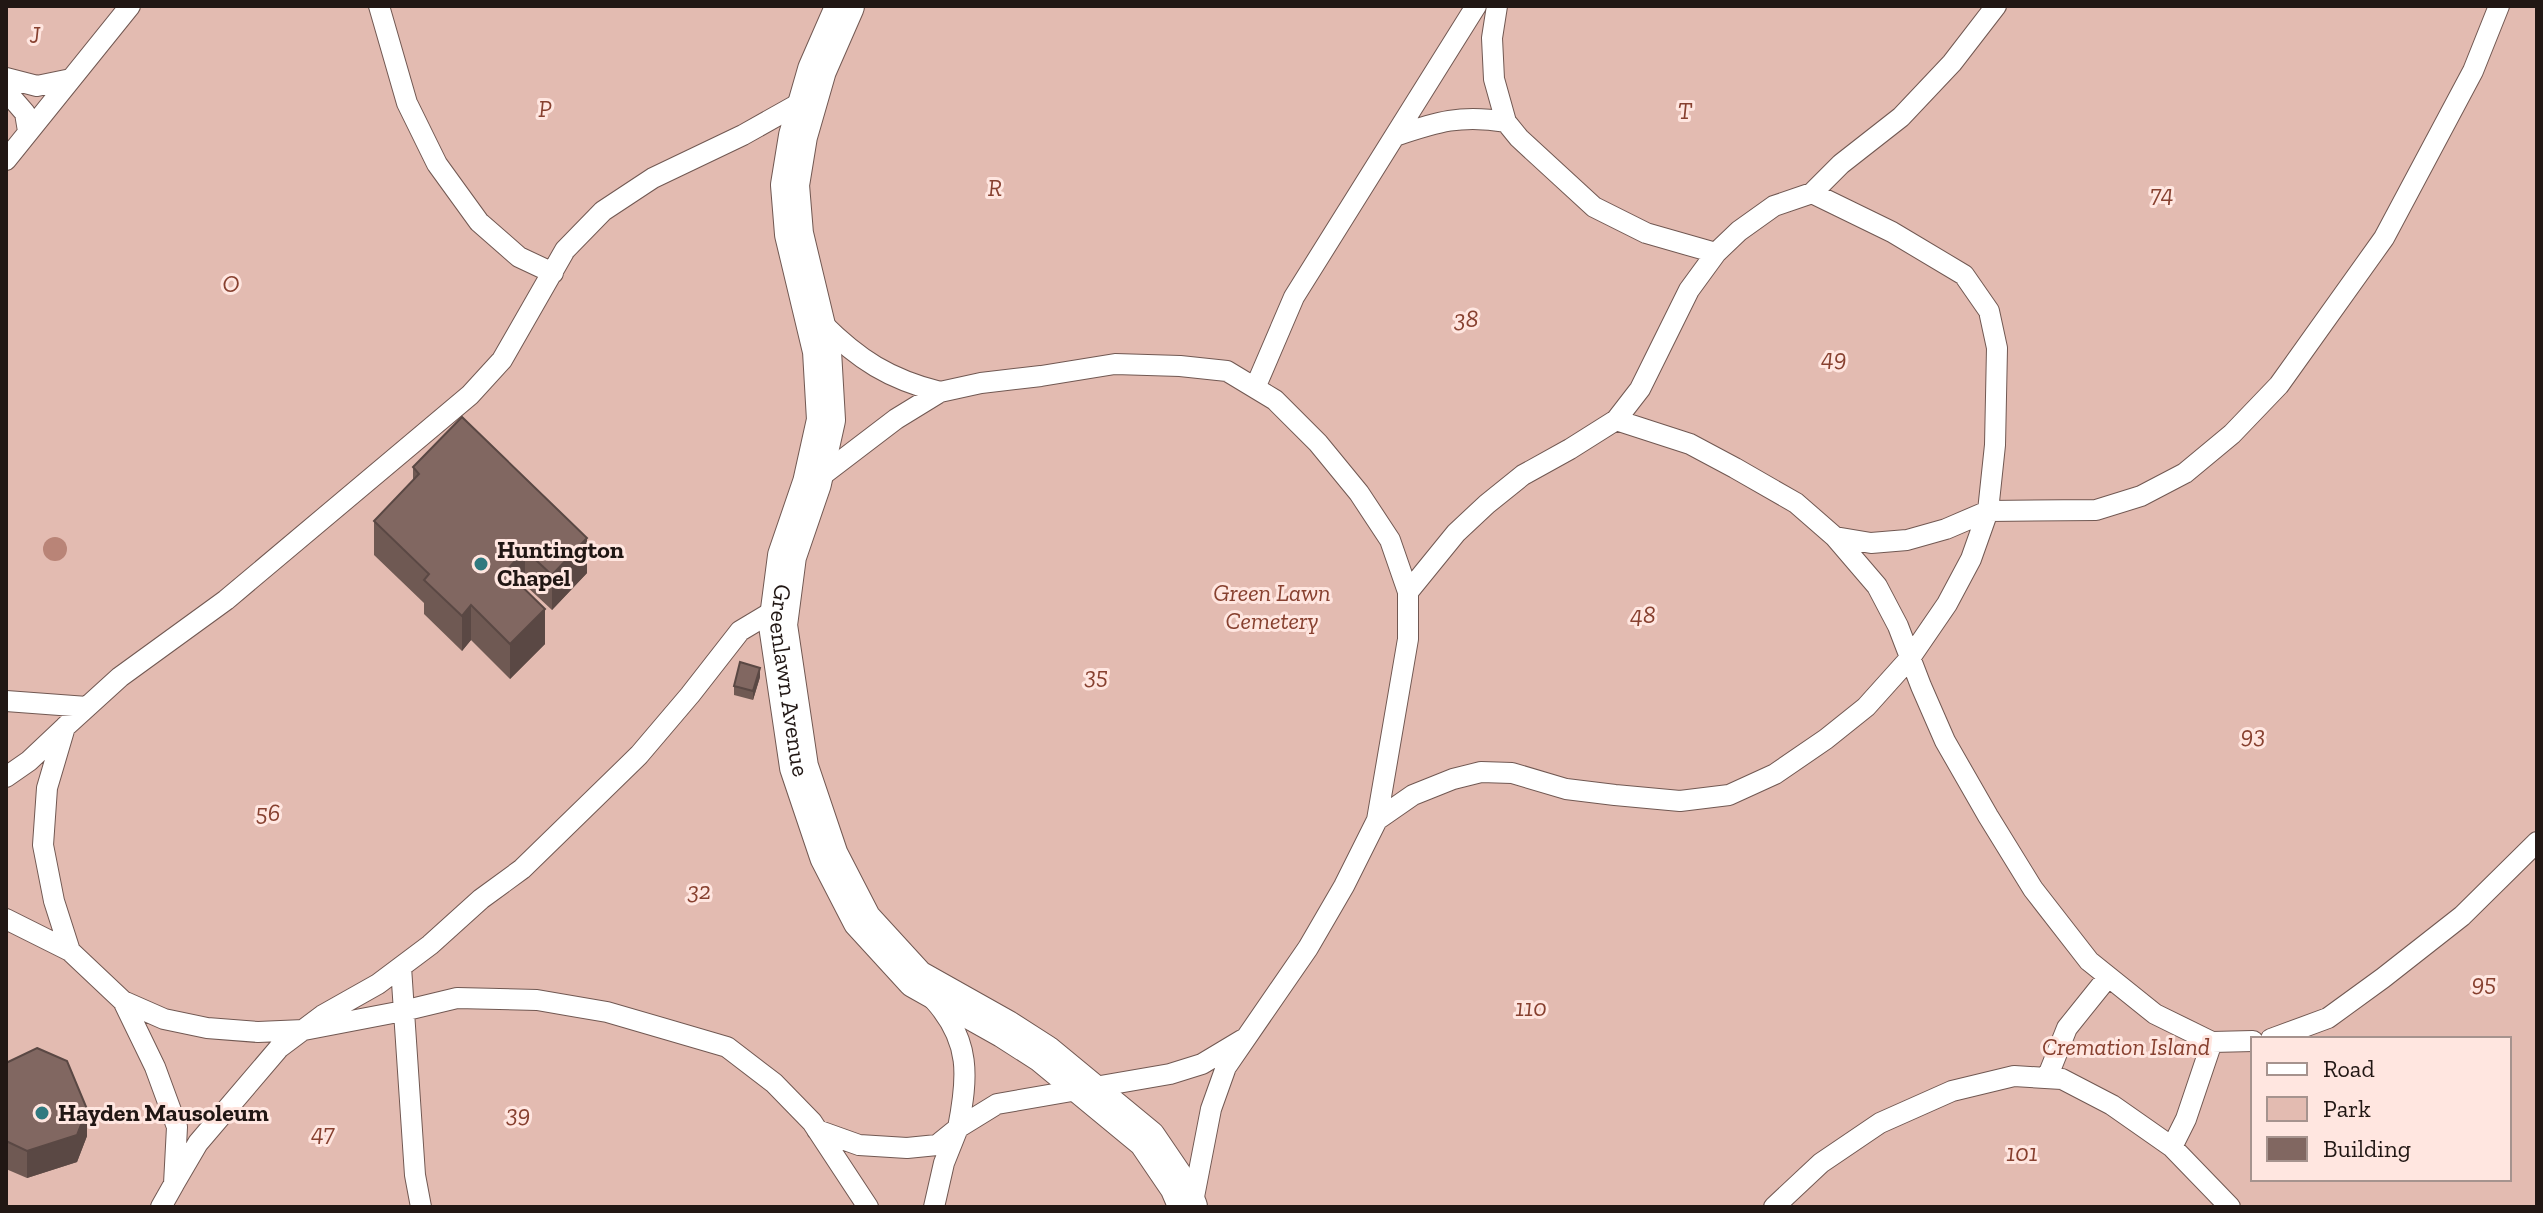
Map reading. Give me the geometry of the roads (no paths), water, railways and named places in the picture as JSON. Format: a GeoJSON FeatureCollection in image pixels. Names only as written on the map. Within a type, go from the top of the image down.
{"type":"FeatureCollection","features":[{"type":"Feature","properties":{"kind":"street","name":"Greenlawn Avenue"},"geometry":{"type":"LineString","coordinates":[[845,6],[817,70],[798,136],[790,185],[794,234],[822,351],[826,420],[812,483],[787,556],[778,625],[799,767],[829,856],[862,920],[916,979],[1044,1054],[1147,1139],[1190,1207]]}},
{"type":"Feature","properties":{"kind":"lane"},"geometry":{"type":"LineString","coordinates":[[6,160],[130,6]]}},
{"type":"Feature","properties":{"kind":"lane"},"geometry":{"type":"LineString","coordinates":[[379,6],[407,103],[437,164],[479,222],[519,257],[553,273]]}},
{"type":"Feature","properties":{"kind":"lane"},"geometry":{"type":"LineString","coordinates":[[1255,388],[1294,297],[1476,6]]}},
{"type":"Feature","properties":{"kind":"lane"},"geometry":{"type":"LineString","coordinates":[[1497,6],[1492,38],[1494,79],[1506,122],[1552,171],[1594,207],[1646,233],[1716,253]]}},
{"type":"Feature","properties":{"kind":"lane"},"geometry":{"type":"LineString","coordinates":[[1408,592],[1456,533],[1487,504],[1523,475],[1616,420],[1640,389],[1689,290],[1716,253],[1739,231],[1774,206],[1812,193],[1841,164],[1901,117],[1952,63],[1996,6]]}},
{"type":"Feature","properties":{"kind":"lane"},"geometry":{"type":"LineString","coordinates":[[1835,537],[1871,543],[1907,540],[1946,529],[1988,511],[2096,510],[2141,496],[2185,473],[2232,434],[2279,385],[2384,238],[2473,71],[2499,6]]}},
{"type":"Feature","properties":{"kind":"lane"},"geometry":{"type":"LineString","coordinates":[[6,78],[37,86],[71,79]]}},
{"type":"Feature","properties":{"kind":"lane"},"geometry":{"type":"LineString","coordinates":[[6,91],[25,113],[28,131]]}},
{"type":"Feature","properties":{"kind":"lane"},"geometry":{"type":"LineString","coordinates":[[6,777],[29,761],[120,677],[226,600],[470,395],[502,360],[565,250],[603,211],[653,178],[743,135],[809,98]]}},
{"type":"Feature","properties":{"kind":"lane"},"geometry":{"type":"LineString","coordinates":[[1395,136],[1452,119],[1482,118],[1506,122]]}},
{"type":"Feature","properties":{"kind":"lane"},"geometry":{"type":"LineString","coordinates":[[1377,820],[1413,795],[1481,772],[1512,773],[1566,789],[1680,801],[1729,795],[1775,774],[1826,739],[1866,707],[1910,658],[1947,604],[1965,570],[1988,511],[1997,348],[1989,311],[1964,275],[1892,232],[1812,193]]}},
{"type":"Feature","properties":{"kind":"lane"},"geometry":{"type":"LineString","coordinates":[[814,314],[844,346],[882,372],[908,384],[940,392]]}},
{"type":"Feature","properties":{"kind":"lane"},"geometry":{"type":"LineString","coordinates":[[812,483],[896,419],[940,392],[981,383],[1115,364],[1180,366],[1227,371],[1275,400],[1318,443],[1359,493],[1390,540],[1408,592],[1408,639],[1377,820],[1308,948],[1226,1067],[1211,1109],[1190,1207]]}},
{"type":"Feature","properties":{"kind":"lane"},"geometry":{"type":"LineString","coordinates":[[1616,420],[1690,444],[1735,468],[1796,503],[1835,537],[1877,586],[1898,626],[1945,741],[1988,816],[2033,889],[2089,961],[2155,1014],[2212,1042],[2251,1041]]}},
{"type":"Feature","properties":{"kind":"lane"},"geometry":{"type":"LineString","coordinates":[[161,1207],[198,1143],[279,1048],[323,1015],[378,984],[522,869],[639,755],[740,631],[780,607]]}},
{"type":"Feature","properties":{"kind":"lane"},"geometry":{"type":"LineString","coordinates":[[6,701],[87,707]]}},
{"type":"Feature","properties":{"kind":"lane"},"geometry":{"type":"LineString","coordinates":[[65,727],[47,788],[43,845],[54,901],[70,951]]}},
{"type":"Feature","properties":{"kind":"lane"},"geometry":{"type":"LineString","coordinates":[[2276,1037],[2328,1018],[2383,978],[2462,916],[2537,842]]}},
{"type":"Feature","properties":{"kind":"lane"},"geometry":{"type":"LineString","coordinates":[[6,919],[70,951],[123,1001],[164,1019],[207,1028],[258,1032],[304,1030],[457,998],[537,1000],[607,1012],[727,1047],[774,1083],[817,1130],[868,1207]]}},
{"type":"Feature","properties":{"kind":"lane"},"geometry":{"type":"LineString","coordinates":[[401,967],[415,1175],[421,1207]]}},
{"type":"Feature","properties":{"kind":"lane"},"geometry":{"type":"LineString","coordinates":[[2047,1078],[2067,1028],[2108,977]]}},
{"type":"Feature","properties":{"kind":"lane"},"geometry":{"type":"LineString","coordinates":[[916,979],[958,1033],[965,1065],[965,1093],[958,1128],[944,1163],[934,1207]]}},
{"type":"Feature","properties":{"kind":"lane"},"geometry":{"type":"LineString","coordinates":[[123,1001],[155,1067],[177,1127],[174,1184]]}},
{"type":"Feature","properties":{"kind":"lane"},"geometry":{"type":"LineString","coordinates":[[817,1130],[859,1145],[907,1148],[937,1145],[997,1104],[1170,1074],[1202,1064],[1246,1038]]}},
{"type":"Feature","properties":{"kind":"lane"},"geometry":{"type":"LineString","coordinates":[[2172,1147],[2186,1119],[2212,1042]]}},
{"type":"Feature","properties":{"kind":"lane"},"geometry":{"type":"LineString","coordinates":[[1774,1207],[1821,1163],[1880,1123],[1952,1091],[2014,1076],[2062,1079],[2112,1105],[2172,1147],[2230,1207]]}},
{"type":"Feature","properties":{"kind":"place","name":"Huntington Chapel"},"geometry":{"type":"Point","coordinates":[481,564]}},
{"type":"Feature","properties":{"kind":"place","name":"Hayden Mausoleum"},"geometry":{"type":"Point","coordinates":[42,1113]}},
{"type":"Feature","properties":{"kind":"park label","name":"J"},"geometry":{"type":"Point","coordinates":[35,35]}},
{"type":"Feature","properties":{"kind":"park label","name":"P"},"geometry":{"type":"Point","coordinates":[545,109]}},
{"type":"Feature","properties":{"kind":"park label","name":"T"},"geometry":{"type":"Point","coordinates":[1685,111]}},
{"type":"Feature","properties":{"kind":"park label","name":"R"},"geometry":{"type":"Point","coordinates":[995,188]}},
{"type":"Feature","properties":{"kind":"park label","name":"74"},"geometry":{"type":"Point","coordinates":[2162,194]}},
{"type":"Feature","properties":{"kind":"park label","name":"O"},"geometry":{"type":"Point","coordinates":[231,284]}},
{"type":"Feature","properties":{"kind":"park label","name":"38"},"geometry":{"type":"Point","coordinates":[1466,319]}},
{"type":"Feature","properties":{"kind":"park label","name":"49"},"geometry":{"type":"Point","coordinates":[1834,358]}},
{"type":"Feature","properties":{"kind":"park label","name":"Green Lawn Cemetery"},"geometry":{"type":"Point","coordinates":[1272,607]}},
{"type":"Feature","properties":{"kind":"park label","name":"48"},"geometry":{"type":"Point","coordinates":[1643,615]}},
{"type":"Feature","properties":{"kind":"park label","name":"35"},"geometry":{"type":"Point","coordinates":[1096,676]}},
{"type":"Feature","properties":{"kind":"park label","name":"93"},"geometry":{"type":"Point","coordinates":[2253,735]}},
{"type":"Feature","properties":{"kind":"park label","name":"56"},"geometry":{"type":"Point","coordinates":[268,813]}},
{"type":"Feature","properties":{"kind":"park label","name":"32"},"geometry":{"type":"Point","coordinates":[699,891]}},
{"type":"Feature","properties":{"kind":"park label","name":"95"},"geometry":{"type":"Point","coordinates":[2484,983]}},
{"type":"Feature","properties":{"kind":"park label","name":"110"},"geometry":{"type":"Point","coordinates":[1531,1008]}},
{"type":"Feature","properties":{"kind":"park label","name":"Cremation Island"},"geometry":{"type":"Point","coordinates":[2126,1047]}},
{"type":"Feature","properties":{"kind":"park label","name":"39"},"geometry":{"type":"Point","coordinates":[518,1114]}},
{"type":"Feature","properties":{"kind":"park label","name":"47"},"geometry":{"type":"Point","coordinates":[323,1133]}},
{"type":"Feature","properties":{"kind":"park label","name":"101"},"geometry":{"type":"Point","coordinates":[2022,1153]}}]}
